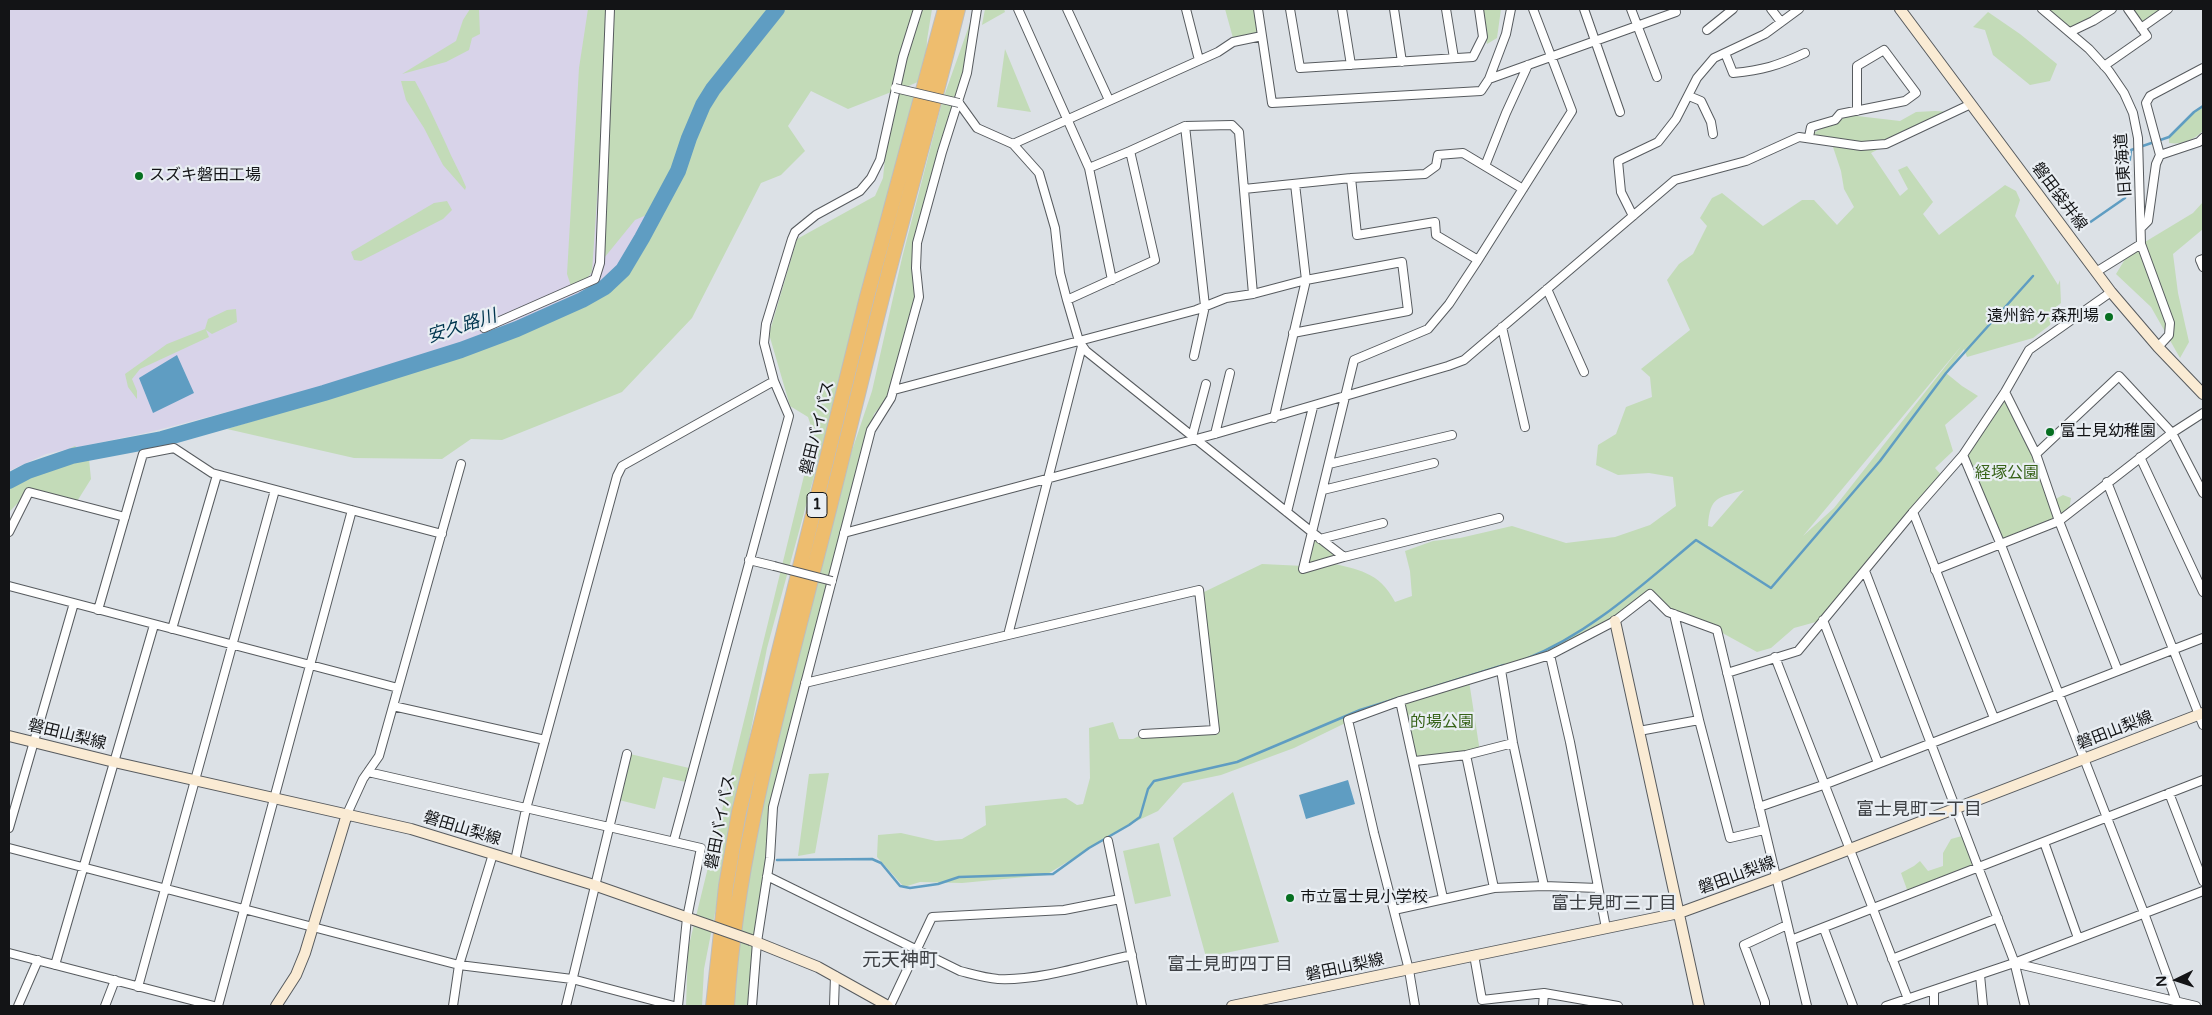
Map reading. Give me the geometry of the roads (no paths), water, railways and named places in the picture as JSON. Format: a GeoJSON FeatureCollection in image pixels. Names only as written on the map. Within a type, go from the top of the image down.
{"type":"FeatureCollection","features":[{"type":"Feature","properties":{"kind":"highway","name":"1"},"geometry":{"type":"LineString","coordinates":[[941,9],[941,51]]}},
{"type":"Feature","properties":{"kind":"highway","name":"磐田バイパス"},"geometry":{"type":"LineString","coordinates":[[727,1006],[729,974],[741,888],[755,813],[780,702],[882,298],[941,51],[945,9]]}},
{"type":"Feature","properties":{"kind":"highway","name":"磐田バイパス"},"geometry":{"type":"LineString","coordinates":[[713,1006],[726,886],[739,812],[867,297],[941,51],[960,9]]}},
{"type":"Feature","properties":{"kind":"main road","name":"磐田袋井線"},"geometry":{"type":"LineString","coordinates":[[1902,10],[2111,292],[2158,347],[2200,383],[2203,394]]}},
{"type":"Feature","properties":{"kind":"main road"},"geometry":{"type":"LineString","coordinates":[[1616,621],[1679,912],[1697,1006]]}},
{"type":"Feature","properties":{"kind":"main road","name":"磐田山梨線"},"geometry":{"type":"LineString","coordinates":[[1232,1006],[1272,1002],[1409,970],[1679,912],[1775,878],[1956,809],[2201,713]]}},
{"type":"Feature","properties":{"kind":"main road","name":"磐田山梨線"},"geometry":{"type":"LineString","coordinates":[[9,736],[114,762],[411,829],[515,860],[594,885],[754,941],[835,976],[889,1006]]}},
{"type":"Feature","properties":{"kind":"main road"},"geometry":{"type":"LineString","coordinates":[[276,1006],[296,975],[313,929],[347,814]]}},
{"type":"Feature","properties":{"kind":"street"},"geometry":{"type":"LineString","coordinates":[[484,328],[595,279],[600,263],[610,9]]}},
{"type":"Feature","properties":{"kind":"street"},"geometry":{"type":"LineString","coordinates":[[674,840],[789,416],[774,380],[764,343],[766,324],[792,239],[796,232],[816,215],[860,191],[871,178],[880,160],[903,56],[918,9]]}},
{"type":"Feature","properties":{"kind":"street"},"geometry":{"type":"LineString","coordinates":[[752,1006],[754,941],[767,876],[773,807],[871,430],[892,398],[919,297],[916,268],[918,243],[942,152],[967,73],[977,9]]}},
{"type":"Feature","properties":{"kind":"street"},"geometry":{"type":"LineString","coordinates":[[1018,9],[1090,168],[1112,280]]}},
{"type":"Feature","properties":{"kind":"street"},"geometry":{"type":"LineString","coordinates":[[1067,9],[1108,100]]}},
{"type":"Feature","properties":{"kind":"street"},"geometry":{"type":"LineString","coordinates":[[1186,9],[1199,60]]}},
{"type":"Feature","properties":{"kind":"street"},"geometry":{"type":"LineString","coordinates":[[1258,9],[1272,103],[1481,91],[1489,79],[1506,34],[1511,9]]}},
{"type":"Feature","properties":{"kind":"street"},"geometry":{"type":"LineString","coordinates":[[1290,9],[1300,68],[1473,57],[1483,37],[1479,9]]}},
{"type":"Feature","properties":{"kind":"street"},"geometry":{"type":"LineString","coordinates":[[1342,9],[1351,65]]}},
{"type":"Feature","properties":{"kind":"street"},"geometry":{"type":"LineString","coordinates":[[1394,9],[1402,62]]}},
{"type":"Feature","properties":{"kind":"street"},"geometry":{"type":"LineString","coordinates":[[1446,9],[1454,58]]}},
{"type":"Feature","properties":{"kind":"street"},"geometry":{"type":"LineString","coordinates":[[1499,518],[1303,569],[1354,360],[1428,329],[1449,304],[1572,112],[1533,9]]}},
{"type":"Feature","properties":{"kind":"street"},"geometry":{"type":"LineString","coordinates":[[1584,9],[1620,112]]}},
{"type":"Feature","properties":{"kind":"street"},"geometry":{"type":"LineString","coordinates":[[1631,9],[1657,77]]}},
{"type":"Feature","properties":{"kind":"street"},"geometry":{"type":"LineString","coordinates":[[1489,79],[1676,12],[1675,9]]}},
{"type":"Feature","properties":{"kind":"street"},"geometry":{"type":"LineString","coordinates":[[1707,30],[1733,9]]}},
{"type":"Feature","properties":{"kind":"street"},"geometry":{"type":"LineString","coordinates":[[1771,9],[1781,22]]}},
{"type":"Feature","properties":{"kind":"street"},"geometry":{"type":"LineString","coordinates":[[1633,216],[1621,192],[1618,161],[1658,142],[1676,119],[1697,78],[1714,58],[1752,42],[1799,9]]}},
{"type":"Feature","properties":{"kind":"street","name":"旧東海道"},"geometry":{"type":"LineString","coordinates":[[2042,9],[2070,32],[2104,66],[2124,93],[2133,113],[2138,138],[2141,244],[2170,324],[2168,335],[2158,347]]}},
{"type":"Feature","properties":{"kind":"street"},"geometry":{"type":"LineString","coordinates":[[2070,32],[2112,9]]}},
{"type":"Feature","properties":{"kind":"street"},"geometry":{"type":"LineString","coordinates":[[2104,66],[2147,36],[2128,9]]}},
{"type":"Feature","properties":{"kind":"street"},"geometry":{"type":"LineString","coordinates":[[2141,28],[2168,9]]}},
{"type":"Feature","properties":{"kind":"street"},"geometry":{"type":"LineString","coordinates":[[1013,144],[1218,52],[1232,42],[1262,36]]}},
{"type":"Feature","properties":{"kind":"street"},"geometry":{"type":"LineString","coordinates":[[1809,137],[1811,127],[1836,120],[1840,114],[1857,111],[1905,101],[1916,93],[1884,50],[1857,66],[1857,111]]}},
{"type":"Feature","properties":{"kind":"street"},"geometry":{"type":"LineString","coordinates":[[1725,53],[1733,72],[1762,70],[1780,65],[1805,53]]}},
{"type":"Feature","properties":{"kind":"street"},"geometry":{"type":"LineString","coordinates":[[1485,166],[1528,65]]}},
{"type":"Feature","properties":{"kind":"street"},"geometry":{"type":"LineString","coordinates":[[2141,228],[2148,221],[2156,164],[2160,155],[2146,103],[2150,96],[2203,68]]}},
{"type":"Feature","properties":{"kind":"street"},"geometry":{"type":"LineString","coordinates":[[895,88],[959,103],[977,128],[1013,144],[1039,173],[1055,228],[1060,273],[1081,344],[1008,635]]}},
{"type":"Feature","properties":{"kind":"street"},"geometry":{"type":"LineString","coordinates":[[1689,96],[1701,101],[1711,122],[1713,134]]}},
{"type":"Feature","properties":{"kind":"street"},"geometry":{"type":"LineString","coordinates":[[844,533],[1274,418],[1345,398],[1464,360],[1675,180],[1746,161],[1792,139],[1809,137],[1861,146],[1886,144],[1971,104]]}},
{"type":"Feature","properties":{"kind":"street"},"geometry":{"type":"LineString","coordinates":[[1090,168],[1185,126],[1232,125],[1239,132],[1253,294]]}},
{"type":"Feature","properties":{"kind":"street"},"geometry":{"type":"LineString","coordinates":[[1185,126],[1205,306],[1194,356]]}},
{"type":"Feature","properties":{"kind":"street"},"geometry":{"type":"LineString","coordinates":[[2160,155],[2199,142],[2203,138]]}},
{"type":"Feature","properties":{"kind":"street"},"geometry":{"type":"LineString","coordinates":[[1067,300],[1155,260],[1130,151]]}},
{"type":"Feature","properties":{"kind":"street"},"geometry":{"type":"LineString","coordinates":[[1244,189],[1351,178],[1425,174],[1436,166],[1438,155],[1463,153],[1523,189]]}},
{"type":"Feature","properties":{"kind":"street"},"geometry":{"type":"LineString","coordinates":[[1351,178],[1357,235],[1435,222],[1436,234],[1478,260]]}},
{"type":"Feature","properties":{"kind":"street"},"geometry":{"type":"LineString","coordinates":[[1274,418],[1306,280],[1294,184]]}},
{"type":"Feature","properties":{"kind":"street"},"geometry":{"type":"LineString","coordinates":[[2096,272],[2141,244]]}},
{"type":"Feature","properties":{"kind":"street"},"geometry":{"type":"LineString","coordinates":[[2203,258],[2200,260],[2203,267]]}},
{"type":"Feature","properties":{"kind":"street"},"geometry":{"type":"LineString","coordinates":[[894,390],[1081,344],[1226,298],[1253,294],[1306,280],[1402,262],[1408,311],[1293,333]]}},
{"type":"Feature","properties":{"kind":"street"},"geometry":{"type":"LineString","coordinates":[[1547,289],[1584,372]]}},
{"type":"Feature","properties":{"kind":"street"},"geometry":{"type":"LineString","coordinates":[[1727,673],[1798,651],[1913,512],[1963,455],[2005,392],[2029,350],[2111,292]]}},
{"type":"Feature","properties":{"kind":"street"},"geometry":{"type":"LineString","coordinates":[[1502,327],[1524,426]]}},
{"type":"Feature","properties":{"kind":"street"},"geometry":{"type":"LineString","coordinates":[[1081,344],[1194,438],[1344,557]]}},
{"type":"Feature","properties":{"kind":"street"},"geometry":{"type":"LineString","coordinates":[[1215,434],[1230,372]]}},
{"type":"Feature","properties":{"kind":"street"},"geometry":{"type":"LineString","coordinates":[[2036,454],[2119,376],[2172,433],[2203,493]]}},
{"type":"Feature","properties":{"kind":"street"},"geometry":{"type":"LineString","coordinates":[[515,860],[526,809],[617,476],[622,466],[774,380]]}},
{"type":"Feature","properties":{"kind":"street"},"geometry":{"type":"LineString","coordinates":[[1194,438],[1206,384]]}},
{"type":"Feature","properties":{"kind":"street"},"geometry":{"type":"LineString","coordinates":[[2005,392],[2036,454],[2059,521],[2118,671]]}},
{"type":"Feature","properties":{"kind":"street"},"geometry":{"type":"LineString","coordinates":[[1287,512],[1312,407]]}},
{"type":"Feature","properties":{"kind":"street"},"geometry":{"type":"LineString","coordinates":[[1935,570],[2059,521],[2172,433],[2203,413]]}},
{"type":"Feature","properties":{"kind":"street"},"geometry":{"type":"LineString","coordinates":[[1329,464],[1452,435]]}},
{"type":"Feature","properties":{"kind":"street"},"geometry":{"type":"LineString","coordinates":[[98,610],[143,454],[174,448],[217,475],[442,534]]}},
{"type":"Feature","properties":{"kind":"street"},"geometry":{"type":"LineString","coordinates":[[1963,455],[2001,545],[2059,693],[2177,1003]]}},
{"type":"Feature","properties":{"kind":"street"},"geometry":{"type":"LineString","coordinates":[[2140,457],[2203,592]]}},
{"type":"Feature","properties":{"kind":"street"},"geometry":{"type":"LineString","coordinates":[[347,814],[368,772],[379,756],[461,464]]}},
{"type":"Feature","properties":{"kind":"street"},"geometry":{"type":"LineString","coordinates":[[1323,490],[1434,464]]}},
{"type":"Feature","properties":{"kind":"street"},"geometry":{"type":"LineString","coordinates":[[172,629],[217,475]]}},
{"type":"Feature","properties":{"kind":"street"},"geometry":{"type":"LineString","coordinates":[[2107,482],[2201,713],[2203,725]]}},
{"type":"Feature","properties":{"kind":"street"},"geometry":{"type":"LineString","coordinates":[[138,987],[275,490]]}},
{"type":"Feature","properties":{"kind":"street"},"geometry":{"type":"LineString","coordinates":[[9,532],[29,492],[125,517]]}},
{"type":"Feature","properties":{"kind":"street"},"geometry":{"type":"LineString","coordinates":[[218,1006],[276,798],[352,510]]}},
{"type":"Feature","properties":{"kind":"street"},"geometry":{"type":"LineString","coordinates":[[1913,512],[1994,718]]}},
{"type":"Feature","properties":{"kind":"street"},"geometry":{"type":"LineString","coordinates":[[1320,538],[1382,523]]}},
{"type":"Feature","properties":{"kind":"street"},"geometry":{"type":"LineString","coordinates":[[749,560],[832,581]]}},
{"type":"Feature","properties":{"kind":"street"},"geometry":{"type":"LineString","coordinates":[[1865,571],[1998,918],[2014,963],[2024,1006]]}},
{"type":"Feature","properties":{"kind":"street"},"geometry":{"type":"LineString","coordinates":[[9,586],[398,688]]}},
{"type":"Feature","properties":{"kind":"street"},"geometry":{"type":"LineString","coordinates":[[805,683],[1199,590],[1214,730],[1143,734]]}},
{"type":"Feature","properties":{"kind":"street"},"geometry":{"type":"LineString","coordinates":[[1415,1006],[1409,970],[1348,720],[1400,701],[1550,655],[1616,621],[1650,594],[1668,612],[1717,630],[1807,1006]]}},
{"type":"Feature","properties":{"kind":"street"},"geometry":{"type":"LineString","coordinates":[[9,828],[74,603]]}},
{"type":"Feature","properties":{"kind":"street"},"geometry":{"type":"LineString","coordinates":[[1674,614],[1730,838],[1764,830]]}},
{"type":"Feature","properties":{"kind":"street"},"geometry":{"type":"LineString","coordinates":[[1823,620],[1878,763]]}},
{"type":"Feature","properties":{"kind":"street"},"geometry":{"type":"LineString","coordinates":[[55,965],[154,625]]}},
{"type":"Feature","properties":{"kind":"street"},"geometry":{"type":"LineString","coordinates":[[1759,807],[1826,784],[2203,638]]}},
{"type":"Feature","properties":{"kind":"street"},"geometry":{"type":"LineString","coordinates":[[1550,655],[1570,742],[1606,928]]}},
{"type":"Feature","properties":{"kind":"street"},"geometry":{"type":"LineString","coordinates":[[1775,657],[1851,849],[1906,1001]]}},
{"type":"Feature","properties":{"kind":"street"},"geometry":{"type":"LineString","coordinates":[[1501,670],[1513,743],[1544,886]]}},
{"type":"Feature","properties":{"kind":"street"},"geometry":{"type":"LineString","coordinates":[[1400,701],[1415,761],[1443,898]]}},
{"type":"Feature","properties":{"kind":"street"},"geometry":{"type":"LineString","coordinates":[[393,706],[545,740]]}},
{"type":"Feature","properties":{"kind":"street"},"geometry":{"type":"LineString","coordinates":[[1640,731],[1699,720]]}},
{"type":"Feature","properties":{"kind":"street"},"geometry":{"type":"LineString","coordinates":[[1415,761],[1466,755],[1513,743]]}},
{"type":"Feature","properties":{"kind":"street"},"geometry":{"type":"LineString","coordinates":[[566,1006],[627,754]]}},
{"type":"Feature","properties":{"kind":"street"},"geometry":{"type":"LineString","coordinates":[[1466,755],[1494,888]]}},
{"type":"Feature","properties":{"kind":"street"},"geometry":{"type":"LineString","coordinates":[[368,772],[526,809],[674,840],[701,848],[678,1006]]}},
{"type":"Feature","properties":{"kind":"street"},"geometry":{"type":"LineString","coordinates":[[1791,940],[2203,780]]}},
{"type":"Feature","properties":{"kind":"street"},"geometry":{"type":"LineString","coordinates":[[2169,793],[2203,881]]}},
{"type":"Feature","properties":{"kind":"street"},"geometry":{"type":"LineString","coordinates":[[1108,841],[1142,1006]]}},
{"type":"Feature","properties":{"kind":"street"},"geometry":{"type":"LineString","coordinates":[[2044,842],[2078,938]]}},
{"type":"Feature","properties":{"kind":"street"},"geometry":{"type":"LineString","coordinates":[[9,848],[313,929],[459,965],[572,979],[674,1006]]}},
{"type":"Feature","properties":{"kind":"street"},"geometry":{"type":"LineString","coordinates":[[453,1006],[459,965],[493,854]]}},
{"type":"Feature","properties":{"kind":"street"},"geometry":{"type":"LineString","coordinates":[[767,876],[960,971],[998,979],[1040,975],[1132,956]]}},
{"type":"Feature","properties":{"kind":"street"},"geometry":{"type":"LineString","coordinates":[[1394,910],[1494,888],[1544,886],[1598,888]]}},
{"type":"Feature","properties":{"kind":"street"},"geometry":{"type":"LineString","coordinates":[[1886,1006],[1906,1001],[2014,963],[2203,891]]}},
{"type":"Feature","properties":{"kind":"street"},"geometry":{"type":"LineString","coordinates":[[889,1006],[932,918],[1064,910],[1120,900]]}},
{"type":"Feature","properties":{"kind":"street"},"geometry":{"type":"LineString","coordinates":[[1892,959],[1998,918]]}},
{"type":"Feature","properties":{"kind":"street"},"geometry":{"type":"LineString","coordinates":[[1765,1006],[1766,1002],[1744,945],[1787,925]]}},
{"type":"Feature","properties":{"kind":"street"},"geometry":{"type":"LineString","coordinates":[[1824,928],[1853,1006]]}},
{"type":"Feature","properties":{"kind":"street"},"geometry":{"type":"LineString","coordinates":[[9,953],[214,1006]]}},
{"type":"Feature","properties":{"kind":"street"},"geometry":{"type":"LineString","coordinates":[[1474,956],[1483,1003],[1544,992],[1618,1006]]}},
{"type":"Feature","properties":{"kind":"street"},"geometry":{"type":"LineString","coordinates":[[18,1006],[38,960]]}},
{"type":"Feature","properties":{"kind":"street"},"geometry":{"type":"LineString","coordinates":[[2014,963],[2196,1006]]}},
{"type":"Feature","properties":{"kind":"street"},"geometry":{"type":"LineString","coordinates":[[1980,975],[1983,1006]]}},
{"type":"Feature","properties":{"kind":"street"},"geometry":{"type":"LineString","coordinates":[[834,1006],[835,976]]}},
{"type":"Feature","properties":{"kind":"street"},"geometry":{"type":"LineString","coordinates":[[105,1006],[115,980]]}},
{"type":"Feature","properties":{"kind":"street"},"geometry":{"type":"LineString","coordinates":[[1934,991],[1934,1006]]}},
{"type":"Feature","properties":{"kind":"street"},"geometry":{"type":"LineString","coordinates":[[1543,1006],[1544,992]]}},
{"type":"Feature","properties":{"kind":"street"},"geometry":{"type":"LineString","coordinates":[[2153,1006],[2155,997]]}},
{"type":"Feature","properties":{"kind":"water"},"geometry":{"type":"Polygon","coordinates":[[[177,355],[194,393],[153,413],[139,378],[177,355]]]}},
{"type":"Feature","properties":{"kind":"water"},"geometry":{"type":"Polygon","coordinates":[[[1348,780],[1355,804],[1306,819],[1299,795],[1348,780]]]}},
{"type":"Feature","properties":{"kind":"waterway","name":"安久路川"},"geometry":{"type":"LineString","coordinates":[[9,481],[28,471],[72,456],[162,439],[324,393],[461,350],[517,329],[582,300],[605,287],[623,270],[642,238],[678,171],[703,105],[713,89],[777,9]]}},
{"type":"Feature","properties":{"kind":"waterway"},"geometry":{"type":"LineString","coordinates":[[2089,223],[2125,198],[2131,150],[2169,137],[2194,112],[2203,106]]}},
{"type":"Feature","properties":{"kind":"waterway"},"geometry":{"type":"LineString","coordinates":[[1526,659],[1573,636],[1594,622],[1696,540],[1771,588],[1880,461],[1946,373],[2033,276]]}},
{"type":"Feature","properties":{"kind":"waterway"},"geometry":{"type":"LineString","coordinates":[[777,860],[872,859],[881,863],[900,886],[910,888],[938,884],[959,877],[1053,874],[1089,848],[1140,817],[1148,789],[1154,781],[1237,762],[1360,710],[1504,665]]}},
{"type":"Feature","properties":{"kind":"place","name":"スズキ磐田工場"},"geometry":{"type":"Point","coordinates":[139,176]}},
{"type":"Feature","properties":{"kind":"place","name":"遠州鈴ヶ森刑場"},"geometry":{"type":"Point","coordinates":[2109,317]}},
{"type":"Feature","properties":{"kind":"place","name":"富士見幼稚園"},"geometry":{"type":"Point","coordinates":[2050,432]}},
{"type":"Feature","properties":{"kind":"place","name":"市立富士見小学校"},"geometry":{"type":"Point","coordinates":[1290,898]}},
{"type":"Feature","properties":{"kind":"district","name":"富士見町二丁目"},"geometry":{"type":"Point","coordinates":[1919,810]}},
{"type":"Feature","properties":{"kind":"district","name":"富士見町三丁目"},"geometry":{"type":"Point","coordinates":[1614,904]}},
{"type":"Feature","properties":{"kind":"district","name":"元天神町"},"geometry":{"type":"Point","coordinates":[900,961]}},
{"type":"Feature","properties":{"kind":"district","name":"富士見町四丁目"},"geometry":{"type":"Point","coordinates":[1230,965]}},
{"type":"Feature","properties":{"kind":"park label","name":"経塚公園"},"geometry":{"type":"Point","coordinates":[2007,474]}},
{"type":"Feature","properties":{"kind":"park label","name":"的場公園"},"geometry":{"type":"Point","coordinates":[1442,723]}}]}
